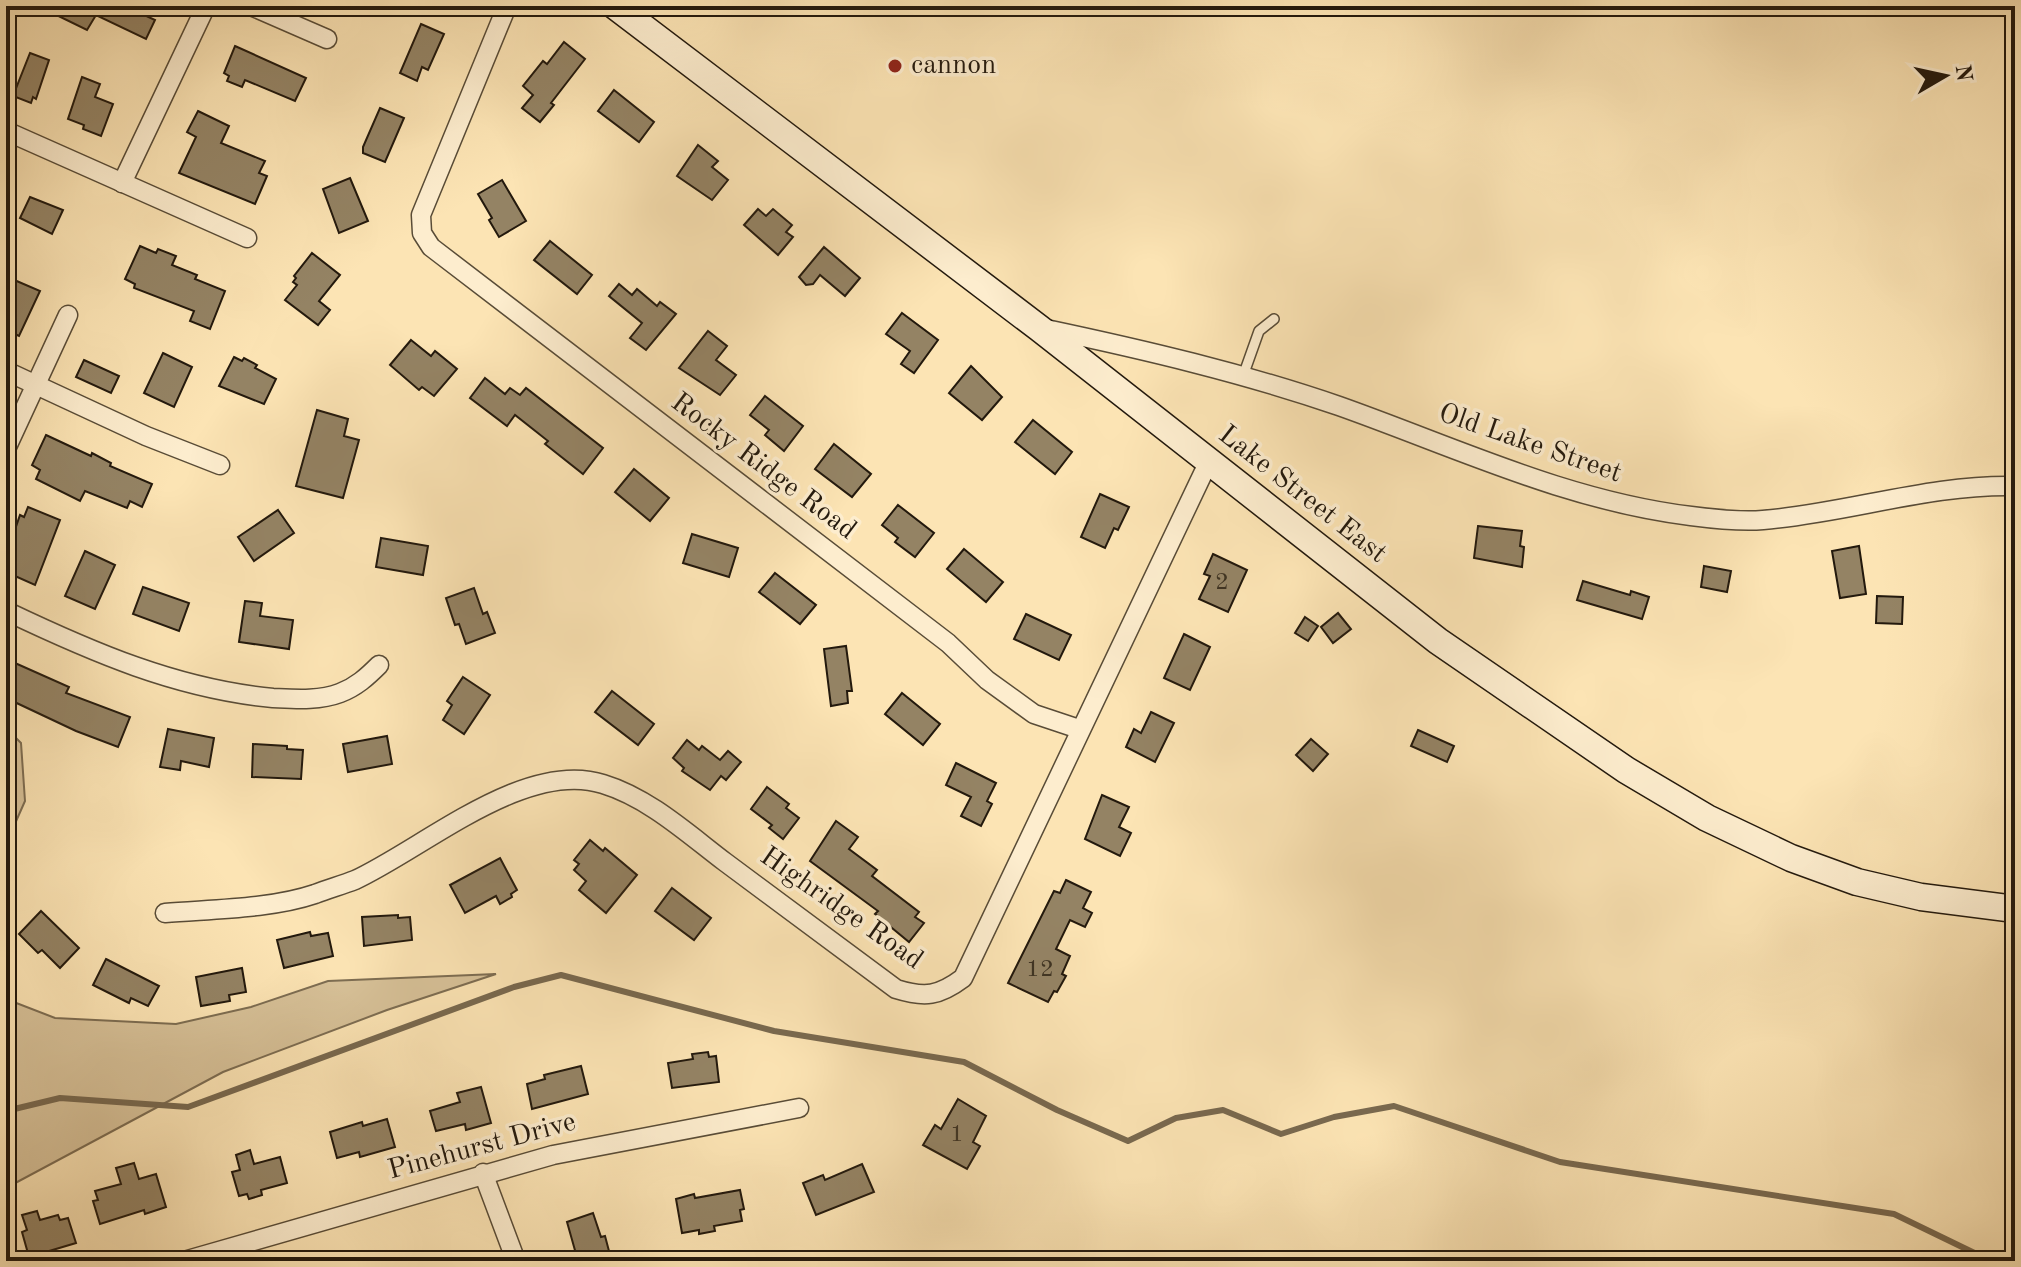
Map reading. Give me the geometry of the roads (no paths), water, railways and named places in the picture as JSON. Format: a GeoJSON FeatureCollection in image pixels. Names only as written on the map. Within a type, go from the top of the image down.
{"type":"FeatureCollection","features":[{"type":"Feature","properties":{"kind":"main road","name":"Lake Street East"},"geometry":{"type":"LineString","coordinates":[[615,6],[1039,328],[1438,641],[1626,770],[1707,818],[1791,858],[1857,882],[1921,897],[2015,909]]}},
{"type":"Feature","properties":{"kind":"street"},"geometry":{"type":"LineString","coordinates":[[122,183],[206,6]]}},
{"type":"Feature","properties":{"kind":"street"},"geometry":{"type":"LineString","coordinates":[[251,6],[327,39]]}},
{"type":"Feature","properties":{"kind":"street","name":"Rocky Ridge Road"},"geometry":{"type":"LineString","coordinates":[[507,6],[421,215],[422,233],[431,247],[948,643],[987,680],[1034,714],[1079,729]]}},
{"type":"Feature","properties":{"kind":"street"},"geometry":{"type":"LineString","coordinates":[[6,131],[247,238]]}},
{"type":"Feature","properties":{"kind":"street"},"geometry":{"type":"LineString","coordinates":[[6,449],[68,315]]}},
{"type":"Feature","properties":{"kind":"street","name":"Old Lake Street"},"geometry":{"type":"LineString","coordinates":[[1039,328],[1157,353],[1243,376],[1339,406],[1505,470],[1622,506],[1688,516],[1761,520],[1951,489],[2015,486]]}},
{"type":"Feature","properties":{"kind":"street"},"geometry":{"type":"LineString","coordinates":[[6,371],[146,436],[220,465]]}},
{"type":"Feature","properties":{"kind":"street","name":"Highridge Road"},"geometry":{"type":"LineString","coordinates":[[165,913],[272,903],[310,896],[355,880],[493,803],[533,785],[559,779],[582,779],[605,784],[655,810],[896,989],[916,996],[945,992],[963,978],[1208,463]]}},
{"type":"Feature","properties":{"kind":"street"},"geometry":{"type":"LineString","coordinates":[[6,611],[146,672],[241,695],[324,698],[355,687],[379,665]]}},
{"type":"Feature","properties":{"kind":"street","name":"Pinehurst Drive"},"geometry":{"type":"LineString","coordinates":[[184,1261],[553,1155],[799,1108]]}},
{"type":"Feature","properties":{"kind":"street"},"geometry":{"type":"LineString","coordinates":[[483,1173],[516,1261]]}},
{"type":"Feature","properties":{"kind":"lane"},"geometry":{"type":"LineString","coordinates":[[1243,376],[1259,331],[1274,319]]}},
{"type":"Feature","properties":{"kind":"waterway"},"geometry":{"type":"LineString","coordinates":[[6,1111],[60,1098],[188,1107],[514,987],[561,975],[774,1031],[964,1062],[1057,1110],[1128,1141],[1176,1118],[1223,1110],[1281,1134],[1334,1117],[1394,1106],[1560,1162],[1894,1214],[1991,1261]]}},
{"type":"Feature","properties":{"kind":"place","name":"cannon"},"geometry":{"type":"Point","coordinates":[895,66]}}]}
